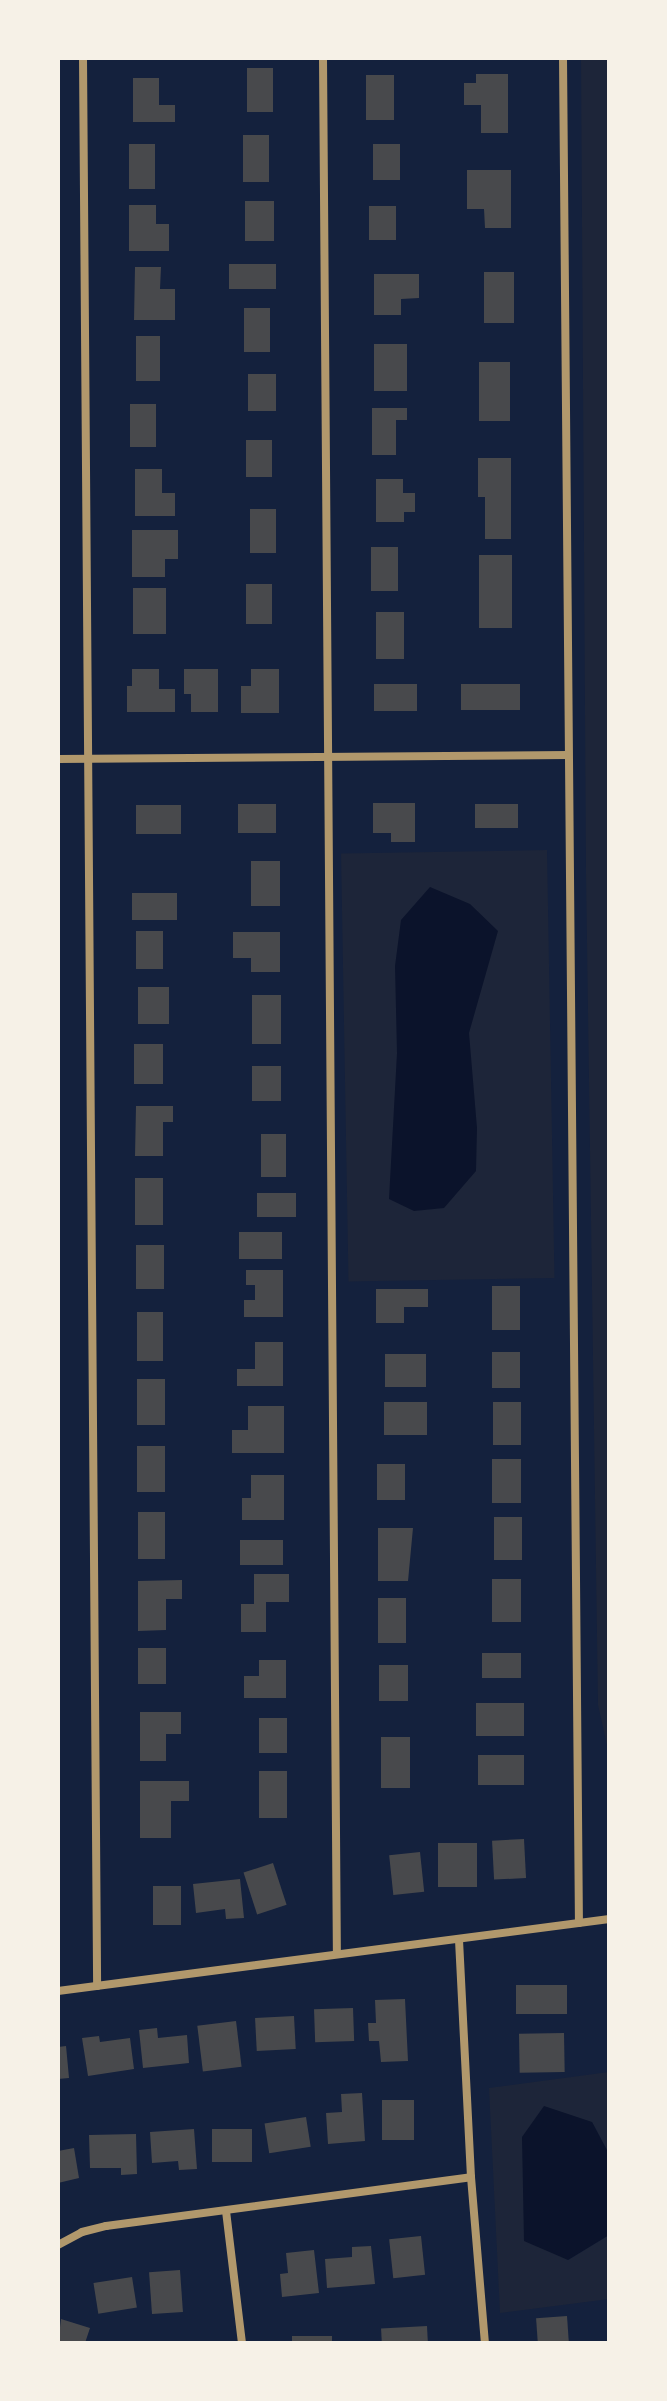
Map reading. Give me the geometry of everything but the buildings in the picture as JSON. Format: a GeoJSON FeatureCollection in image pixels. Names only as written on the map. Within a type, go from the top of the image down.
{"type":"FeatureCollection","features":[{"type":"Feature","properties":{"kind":"street"},"geometry":{"type":"LineString","coordinates":[[83,58],[97,1986]]}},
{"type":"Feature","properties":{"kind":"street"},"geometry":{"type":"LineString","coordinates":[[323,58],[337,1954]]}},
{"type":"Feature","properties":{"kind":"street"},"geometry":{"type":"LineString","coordinates":[[563,58],[579,1923]]}},
{"type":"Feature","properties":{"kind":"street"},"geometry":{"type":"LineString","coordinates":[[58,759],[568,755]]}},
{"type":"Feature","properties":{"kind":"street"},"geometry":{"type":"LineString","coordinates":[[58,1991],[609,1919]]}},
{"type":"Feature","properties":{"kind":"street"},"geometry":{"type":"LineString","coordinates":[[459,1940],[471,2177],[485,2343]]}},
{"type":"Feature","properties":{"kind":"street"},"geometry":{"type":"LineString","coordinates":[[58,2245],[82,2232],[106,2226],[471,2177]]}},
{"type":"Feature","properties":{"kind":"street"},"geometry":{"type":"LineString","coordinates":[[226,2211],[242,2343]]}},
{"type":"Feature","properties":{"kind":"shaded area"},"geometry":{"type":"Polygon","coordinates":[[[581,58],[609,58],[609,1754],[598,1705],[586,872],[581,58]]]}},
{"type":"Feature","properties":{"kind":"shaded area"},"geometry":{"type":"Polygon","coordinates":[[[547,850],[554,1278],[349,1282],[341,854],[547,850]]]}},
{"type":"Feature","properties":{"kind":"shaded area"},"geometry":{"type":"Polygon","coordinates":[[[430,887],[470,904],[498,931],[469,1033],[477,1128],[476,1171],[444,1208],[414,1211],[389,1199],[397,1053],[395,966],[401,920],[430,887]]]}},
{"type":"Feature","properties":{"kind":"shaded area"},"geometry":{"type":"Polygon","coordinates":[[[609,2072],[609,2154],[592,2122],[568,2260],[609,2235],[609,2299],[500,2313],[489,2088],[609,2072]]]}},
{"type":"Feature","properties":{"kind":"shaded area"},"geometry":{"type":"Polygon","coordinates":[[[544,2106],[592,2122],[609,2154],[609,2235],[568,2260],[524,2241],[522,2137],[544,2106]]]}}]}
